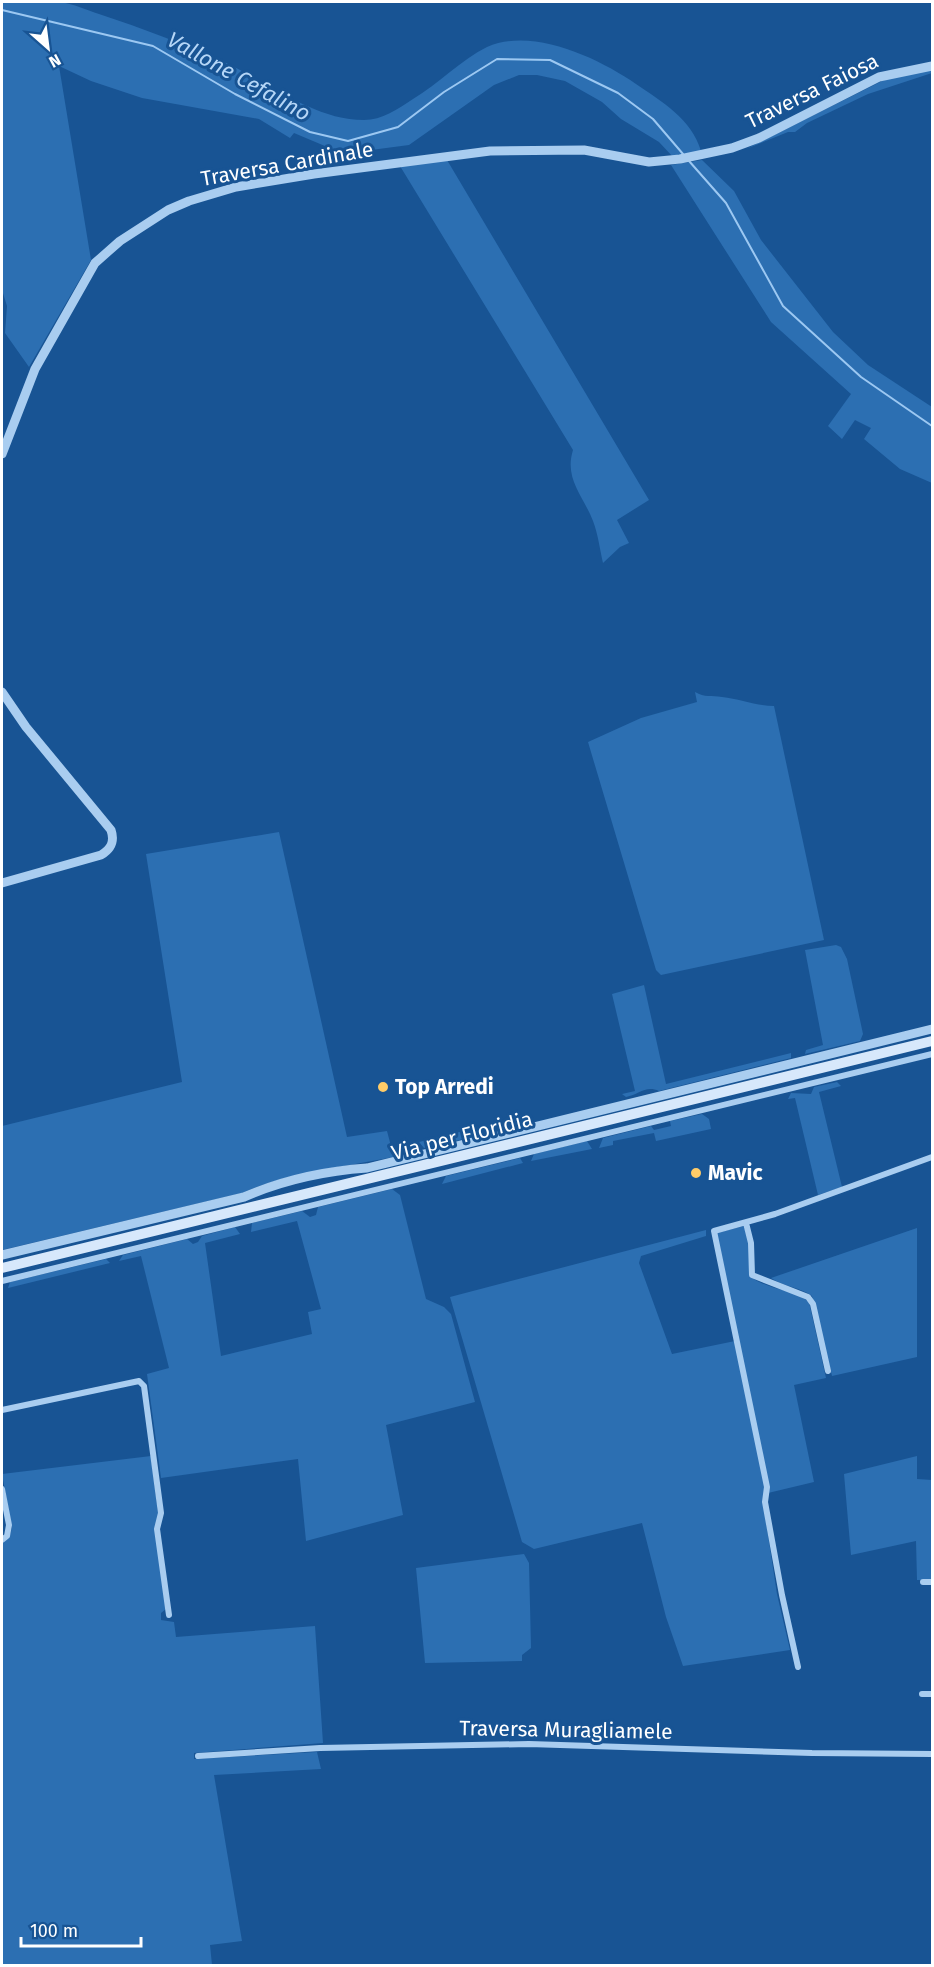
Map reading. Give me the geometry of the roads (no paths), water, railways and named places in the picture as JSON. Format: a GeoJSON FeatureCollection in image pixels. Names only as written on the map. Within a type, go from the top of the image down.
{"type":"FeatureCollection","features":[{"type":"Feature","properties":{"kind":"main road","name":"Via per Floridia"},"geometry":{"type":"LineString","coordinates":[[2,1268],[933,1041]]}},
{"type":"Feature","properties":{"kind":"street","name":"Traversa Faiosa"},"geometry":{"type":"LineString","coordinates":[[680,159],[705,155],[759,138],[879,77],[933,66]]}},
{"type":"Feature","properties":{"kind":"street","name":"Traversa Cardinale"},"geometry":{"type":"LineString","coordinates":[[2,454],[35,369],[95,263],[120,241],[168,210],[199,197],[236,187],[406,161],[490,151],[584,150],[649,162],[680,159]]}},
{"type":"Feature","properties":{"kind":"street"},"geometry":{"type":"LineString","coordinates":[[2,692],[26,727],[111,830],[113,837],[109,850],[101,855],[2,883]]}},
{"type":"Feature","properties":{"kind":"street"},"geometry":{"type":"LineString","coordinates":[[2,1255],[244,1197],[268,1186],[336,1170],[378,1165],[933,1029]]}},
{"type":"Feature","properties":{"kind":"street"},"geometry":{"type":"LineString","coordinates":[[2,1281],[933,1054]]}},
{"type":"Feature","properties":{"kind":"street"},"geometry":{"type":"LineString","coordinates":[[798,1666],[765,1502],[767,1487],[714,1232],[746,1223],[933,1157]]}},
{"type":"Feature","properties":{"kind":"street"},"geometry":{"type":"LineString","coordinates":[[746,1223],[751,1243],[752,1275],[808,1297],[813,1304],[828,1371]]}},
{"type":"Feature","properties":{"kind":"street"},"geometry":{"type":"LineString","coordinates":[[2,1410],[139,1380],[144,1386],[161,1513],[157,1529],[169,1615]]}},
{"type":"Feature","properties":{"kind":"street"},"geometry":{"type":"LineString","coordinates":[[2,1489],[9,1525],[7,1536],[2,1540]]}},
{"type":"Feature","properties":{"kind":"street"},"geometry":{"type":"LineString","coordinates":[[923,1582],[933,1582]]}},
{"type":"Feature","properties":{"kind":"street"},"geometry":{"type":"LineString","coordinates":[[922,1694],[933,1694]]}},
{"type":"Feature","properties":{"kind":"street","name":"Traversa Muragliamele"},"geometry":{"type":"LineString","coordinates":[[198,1756],[389,1746],[529,1744],[812,1753],[933,1754]]}},
{"type":"Feature","properties":{"kind":"waterway","name":"Vallone Cefalino"},"geometry":{"type":"LineString","coordinates":[[2,10],[153,46],[235,94],[310,132],[348,141],[398,127],[444,92],[497,59],[550,60],[618,93],[653,119],[683,154]]}},
{"type":"Feature","properties":{"kind":"waterway","name":"Vallone Cefalino"},"geometry":{"type":"LineString","coordinates":[[689,161],[726,203],[783,306],[861,377],[932,426]]}},
{"type":"Feature","properties":{"kind":"place","name":"Top Arredi"},"geometry":{"type":"Point","coordinates":[383,1087]}},
{"type":"Feature","properties":{"kind":"place","name":"Mavic"},"geometry":{"type":"Point","coordinates":[696,1173]}}]}
